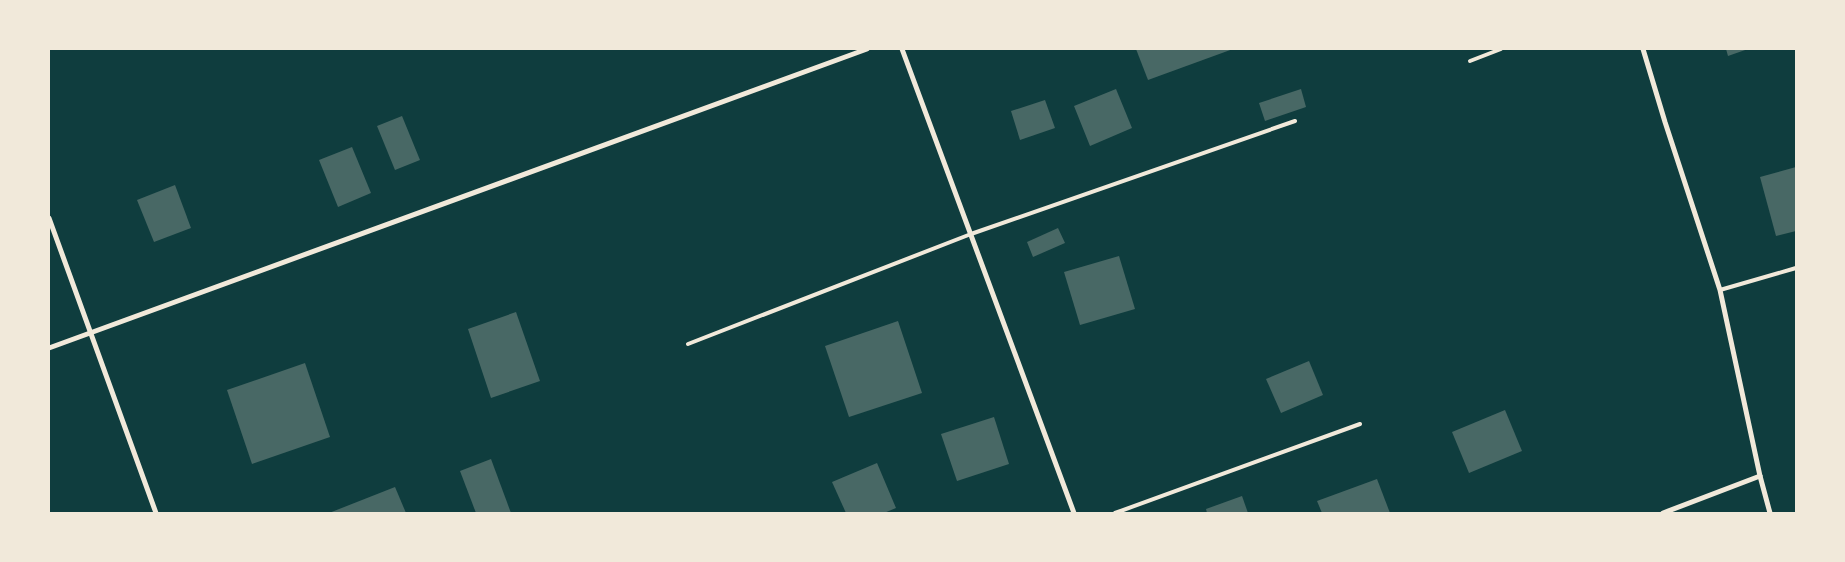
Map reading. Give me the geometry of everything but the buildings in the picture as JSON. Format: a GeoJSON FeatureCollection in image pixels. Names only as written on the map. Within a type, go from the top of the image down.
{"type":"FeatureCollection","features":[{"type":"Feature","properties":{"kind":"street"},"geometry":{"type":"LineString","coordinates":[[49,348],[867,49]]}},
{"type":"Feature","properties":{"kind":"street"},"geometry":{"type":"LineString","coordinates":[[902,49],[1074,513]]}},
{"type":"Feature","properties":{"kind":"street"},"geometry":{"type":"LineString","coordinates":[[1643,49],[1720,290],[1760,476],[1770,513]]}},
{"type":"Feature","properties":{"kind":"street"},"geometry":{"type":"LineString","coordinates":[[49,218],[156,513]]}},
{"type":"Feature","properties":{"kind":"street"},"geometry":{"type":"LineString","coordinates":[[1663,513],[1760,476]]}},
{"type":"Feature","properties":{"kind":"lane"},"geometry":{"type":"LineString","coordinates":[[1470,60],[1501,49]]}},
{"type":"Feature","properties":{"kind":"lane"},"geometry":{"type":"LineString","coordinates":[[688,344],[971,234],[1296,121]]}},
{"type":"Feature","properties":{"kind":"lane"},"geometry":{"type":"LineString","coordinates":[[1720,290],[1796,268]]}},
{"type":"Feature","properties":{"kind":"lane"},"geometry":{"type":"LineString","coordinates":[[1115,513],[1360,424]]}}]}
